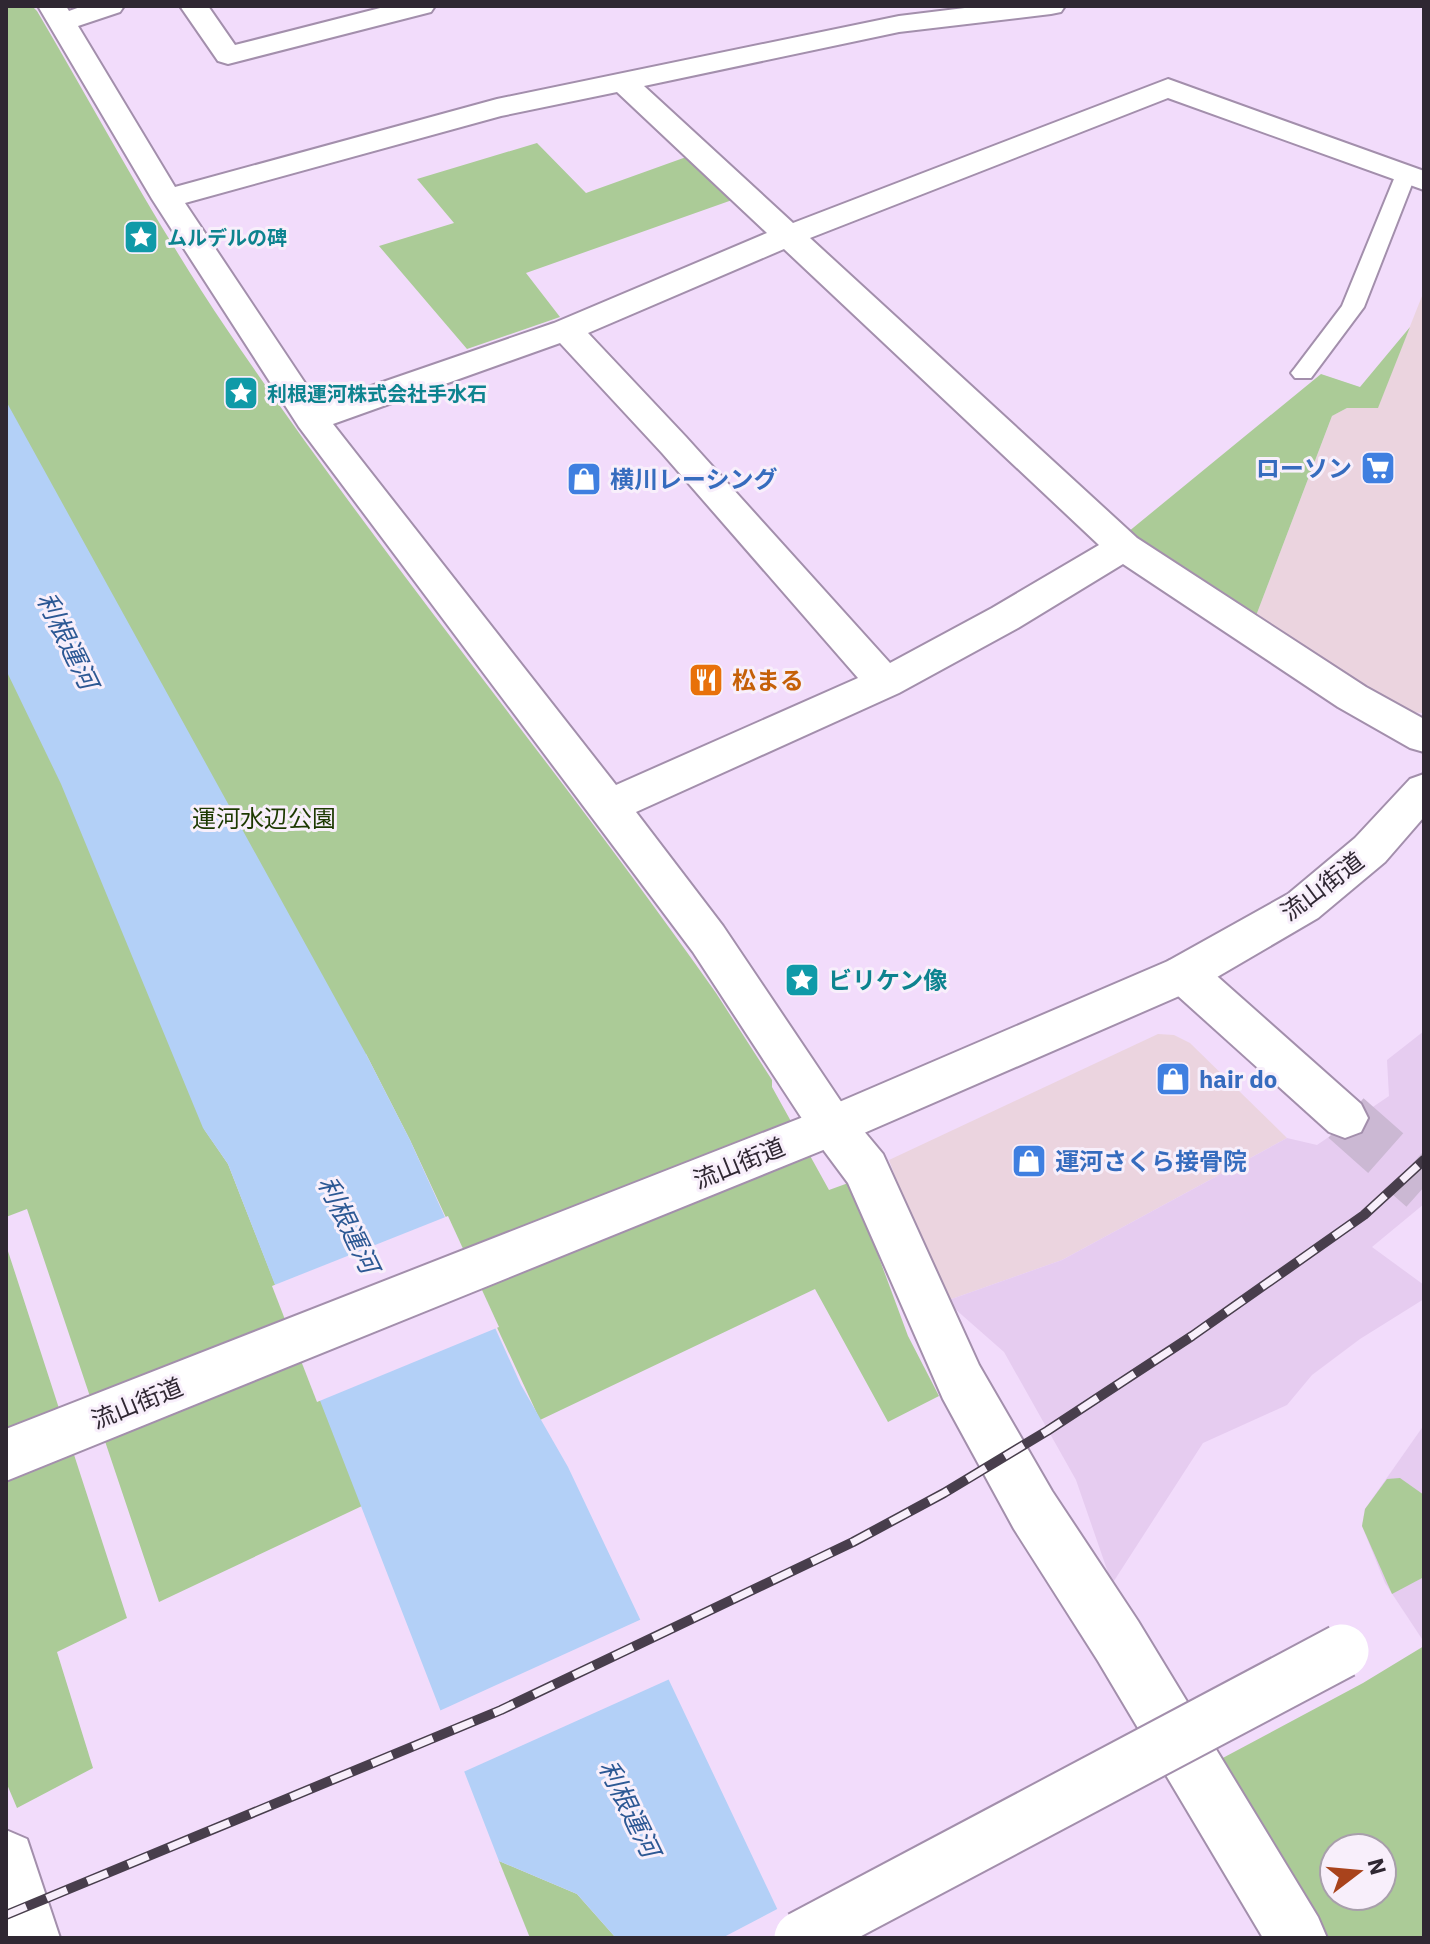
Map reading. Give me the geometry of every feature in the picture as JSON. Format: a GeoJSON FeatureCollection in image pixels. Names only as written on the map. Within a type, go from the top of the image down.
{"type":"FeatureCollection","features":[{"type":"Feature","properties":{"kind":"street"},"geometry":{"type":"LineString","coordinates":[[110,6],[58,14],[167,199],[311,419],[708,939],[816,1132],[866,1169],[961,1382],[1033,1510],[1118,1641],[1297,1938]]}},
{"type":"Feature","properties":{"kind":"street"},"geometry":{"type":"LineString","coordinates":[[194,6],[228,55],[421,6]]}},
{"type":"Feature","properties":{"kind":"street"},"geometry":{"type":"LineString","coordinates":[[167,199],[497,108],[896,15],[1031,7]]}},
{"type":"Feature","properties":{"kind":"street"},"geometry":{"type":"LineString","coordinates":[[622,81],[1124,547],[1352,697],[1424,737]]}},
{"type":"Feature","properties":{"kind":"street"},"geometry":{"type":"LineString","coordinates":[[311,419],[566,330],[787,236],[1168,88],[1415,178]]}},
{"type":"Feature","properties":{"kind":"street"},"geometry":{"type":"LineString","coordinates":[[566,330],[674,445],[885,683]]}},
{"type":"Feature","properties":{"kind":"street"},"geometry":{"type":"LineString","coordinates":[[609,806],[885,683],[1005,618],[1124,547]]}},
{"type":"Feature","properties":{"kind":"street","name":"流山街道"},"geometry":{"type":"LineString","coordinates":[[6,1455],[816,1132],[1184,974],[1303,906],[1370,850],[1424,790]]}},
{"type":"Feature","properties":{"kind":"street"},"geometry":{"type":"LineString","coordinates":[[1184,974],[1345,1118]]}},
{"type":"Feature","properties":{"kind":"street"},"geometry":{"type":"LineString","coordinates":[[801,1938],[1342,1651]]}},
{"type":"Feature","properties":{"kind":"street"},"geometry":{"type":"LineString","coordinates":[[6,1860],[30,1938]]}},
{"type":"Feature","properties":{"kind":"lane"},"geometry":{"type":"LineString","coordinates":[[1303,373],[1353,307],[1415,178]]}},
{"type":"Feature","properties":{"kind":"shaded area"},"geometry":{"type":"Polygon","coordinates":[[[1424,291],[1422,713],[1400,711],[1254,621],[1332,416],[1347,408],[1378,407],[1424,291]]]}},
{"type":"Feature","properties":{"kind":"shaded area"},"geometry":{"type":"Polygon","coordinates":[[[1424,1031],[1424,1204],[1372,1247],[1424,1285],[1424,1299],[1360,1339],[1312,1375],[1287,1405],[1203,1443],[1112,1584],[1076,1480],[1004,1352],[946,1301],[1062,1260],[1287,1138],[1317,1145],[1389,1096],[1387,1060],[1424,1031]]]}},
{"type":"Feature","properties":{"kind":"shaded area"},"geometry":{"type":"Polygon","coordinates":[[[1158,1034],[1174,1035],[1190,1043],[1287,1138],[1062,1260],[946,1301],[932,1274],[889,1160],[1158,1034]]]}},
{"type":"Feature","properties":{"kind":"shaded area"},"geometry":{"type":"Polygon","coordinates":[[[1424,1425],[1424,1642],[1385,1583],[1362,1526],[1365,1509],[1424,1425]]]}},
{"type":"Feature","properties":{"kind":"green space","name":"運河水辺公園"},"geometry":{"type":"Polygon","coordinates":[[[6,6],[32,6],[37,11],[152,211],[226,328],[345,496],[716,993],[772,1080],[772,1087],[829,1190],[851,1182],[908,1336],[939,1396],[888,1422],[815,1289],[540,1420],[410,1140],[366,1054],[204,1129],[228,1164],[362,1506],[159,1602],[27,1209],[6,1217],[6,6]]]}},
{"type":"Feature","properties":{"kind":"green space"},"geometry":{"type":"Polygon","coordinates":[[[537,143],[586,193],[689,156],[735,199],[526,273],[560,317],[467,349],[379,246],[454,223],[417,179],[537,143]]]}},
{"type":"Feature","properties":{"kind":"green space"},"geometry":{"type":"Polygon","coordinates":[[[1410,327],[1378,408],[1347,408],[1332,416],[1254,621],[1128,532],[1321,374],[1360,387],[1410,327]]]}},
{"type":"Feature","properties":{"kind":"green space"},"geometry":{"type":"Polygon","coordinates":[[[6,1245],[127,1618],[57,1652],[93,1768],[17,1808],[6,1782],[6,1245]]]}},
{"type":"Feature","properties":{"kind":"green space"},"geometry":{"type":"Polygon","coordinates":[[[1400,1478],[1424,1495],[1424,1577],[1392,1594],[1362,1526],[1365,1509],[1387,1479],[1400,1478]]]}},
{"type":"Feature","properties":{"kind":"green space"},"geometry":{"type":"Polygon","coordinates":[[[1424,1646],[1424,1938],[1329,1938],[1219,1760],[1363,1683],[1424,1646]]]}},
{"type":"Feature","properties":{"kind":"green space"},"geometry":{"type":"Polygon","coordinates":[[[499,1861],[577,1894],[616,1938],[530,1938],[499,1861]]]}},
{"type":"Feature","properties":{"kind":"water","name":"利根運河"},"geometry":{"type":"Polygon","coordinates":[[[6,401],[366,1054],[410,1140],[521,1385],[568,1467],[791,1938],[616,1938],[577,1894],[499,1861],[228,1164],[203,1128],[61,784],[6,670],[6,401]]]}},
{"type":"Feature","properties":{"kind":"pier"},"geometry":{"type":"Polygon","coordinates":[[[448,1216],[499,1327],[317,1402],[272,1286],[448,1216]]]}},
{"type":"Feature","properties":{"kind":"pier"},"geometry":{"type":"Polygon","coordinates":[[[644,1618],[672,1678],[461,1773],[437,1712],[644,1618]]]}},
{"type":"Feature","properties":{"kind":"pier"},"geometry":{"type":"Polygon","coordinates":[[[781,1907],[795,1938],[722,1938],[781,1907]]]}},
{"type":"Feature","properties":{"kind":"tunnel"},"geometry":{"type":"LineString","coordinates":[[1346,1118],[1424,1187]]}},
{"type":"Feature","properties":{"kind":"railway"},"geometry":{"type":"LineString","coordinates":[[6,1915],[501,1710],[853,1542],[944,1493],[1047,1431],[1192,1336],[1364,1215],[1424,1160]]}},
{"type":"Feature","properties":{"kind":"place","name":"ムルデルの碑"},"geometry":{"type":"Point","coordinates":[141,237]}},
{"type":"Feature","properties":{"kind":"place","name":"利根運河株式会社手水石"},"geometry":{"type":"Point","coordinates":[241,393]}},
{"type":"Feature","properties":{"kind":"place","name":"ローソン"},"geometry":{"type":"Point","coordinates":[1378,468]}},
{"type":"Feature","properties":{"kind":"place","name":"横川レーシング"},"geometry":{"type":"Point","coordinates":[584,479]}},
{"type":"Feature","properties":{"kind":"place","name":"松まる"},"geometry":{"type":"Point","coordinates":[706,680]}},
{"type":"Feature","properties":{"kind":"place","name":"ビリケン像"},"geometry":{"type":"Point","coordinates":[802,980]}},
{"type":"Feature","properties":{"kind":"place","name":"hair do"},"geometry":{"type":"Point","coordinates":[1173,1079]}},
{"type":"Feature","properties":{"kind":"place","name":"運河さくら接骨院"},"geometry":{"type":"Point","coordinates":[1029,1161]}}]}
